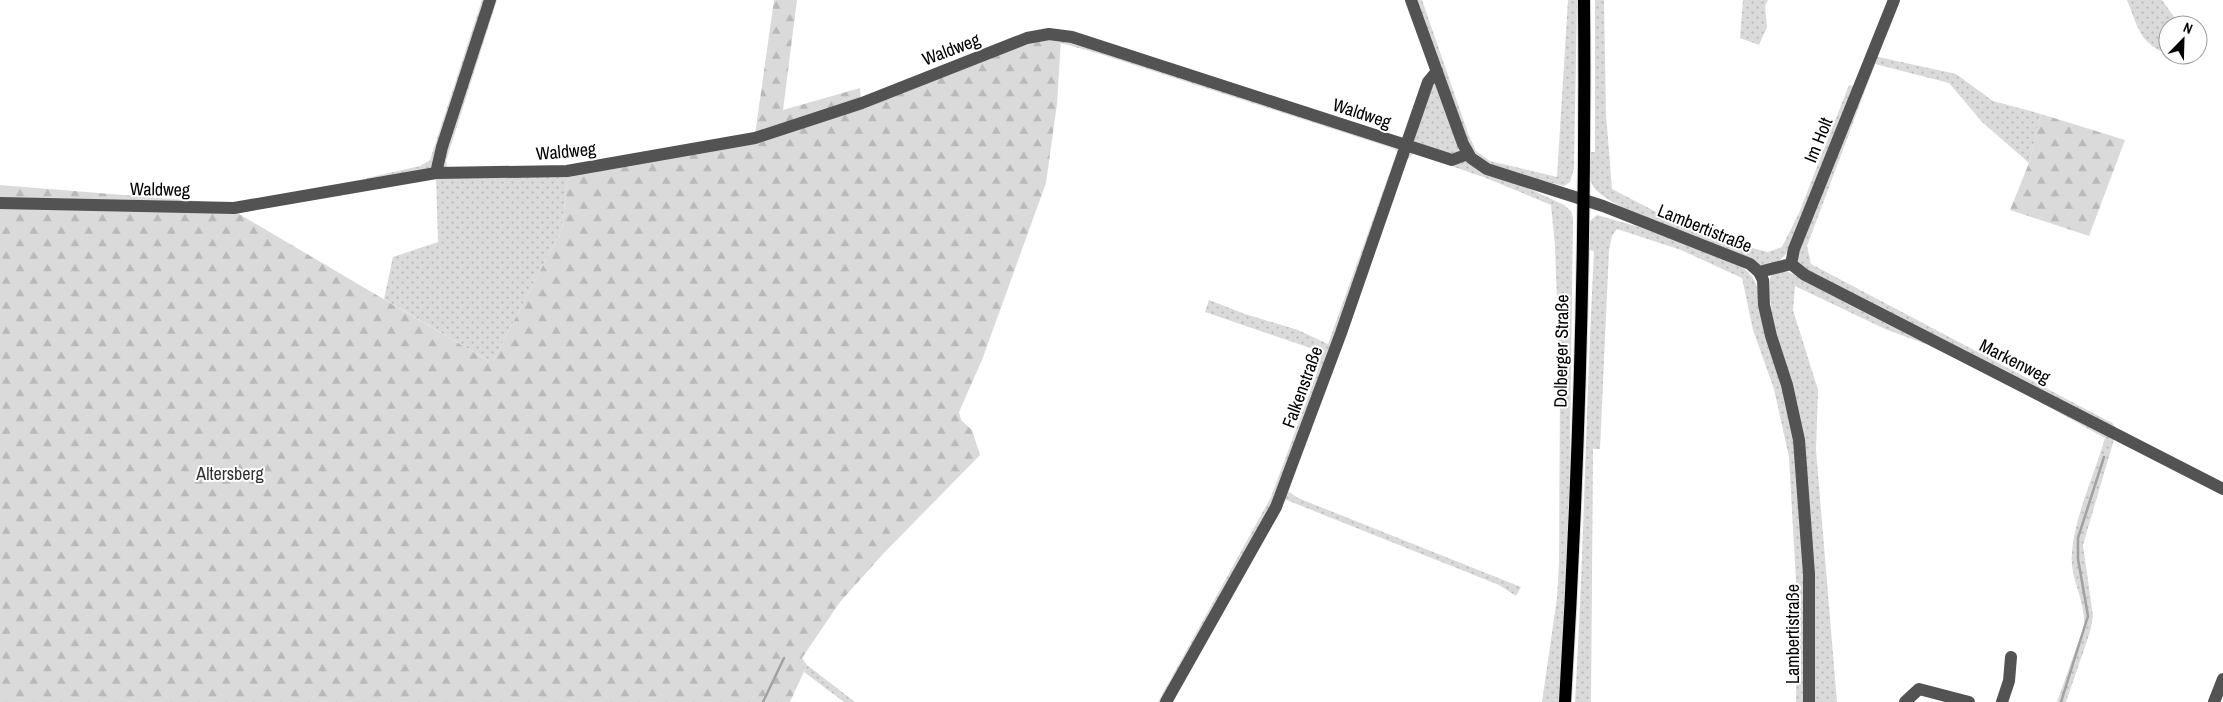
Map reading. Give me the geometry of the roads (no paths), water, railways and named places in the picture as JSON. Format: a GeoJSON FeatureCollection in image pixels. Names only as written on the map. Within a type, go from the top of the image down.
{"type":"FeatureCollection","features":[{"type":"Feature","properties":{"kind":"main road","name":"Dolberger Straße"},"geometry":{"type":"LineString","coordinates":[[1565,702],[1575,526],[1584,0]]}},
{"type":"Feature","properties":{"kind":"street"},"geometry":{"type":"LineString","coordinates":[[436,173],[442,147],[490,0]]}},
{"type":"Feature","properties":{"kind":"street"},"geometry":{"type":"LineString","coordinates":[[1411,0],[1468,154]]}},
{"type":"Feature","properties":{"kind":"street","name":"Im Holt"},"geometry":{"type":"LineString","coordinates":[[1791,264],[1798,240],[1894,0]]}},
{"type":"Feature","properties":{"kind":"street","name":"Waldweg"},"geometry":{"type":"LineString","coordinates":[[0,203],[234,208],[436,173],[567,171],[755,138],[862,103],[1027,38],[1049,34],[1072,36],[1452,160],[1468,154]]}},
{"type":"Feature","properties":{"kind":"street","name":"Falkenstraße"},"geometry":{"type":"LineString","coordinates":[[1166,702],[1276,507],[1342,333],[1428,82],[1437,70]]}},
{"type":"Feature","properties":{"kind":"street","name":"Lambertistraße"},"geometry":{"type":"LineString","coordinates":[[1468,154],[1475,162],[1487,169],[1582,199],[1750,264],[1759,272],[1763,280],[1764,306],[1771,336],[1788,385],[1799,440],[1809,574],[1809,702]]}},
{"type":"Feature","properties":{"kind":"street"},"geometry":{"type":"LineString","coordinates":[[1759,272],[1791,264]]}},
{"type":"Feature","properties":{"kind":"street","name":"Markenweg"},"geometry":{"type":"LineString","coordinates":[[1791,264],[1805,275],[2223,489]]}},
{"type":"Feature","properties":{"kind":"street"},"geometry":{"type":"LineString","coordinates":[[2002,702],[2009,681],[2011,657]]}},
{"type":"Feature","properties":{"kind":"street"},"geometry":{"type":"LineString","coordinates":[[2214,702],[2223,679]]}},
{"type":"Feature","properties":{"kind":"street"},"geometry":{"type":"LineString","coordinates":[[1905,702],[1920,689],[1969,702]]}},
{"type":"Feature","properties":{"kind":"waterway"},"geometry":{"type":"LineString","coordinates":[[2061,702],[2088,616],[2078,559],[2078,538],[2104,457]]}},
{"type":"Feature","properties":{"kind":"waterway"},"geometry":{"type":"LineString","coordinates":[[763,702],[784,658]]}},
{"type":"Feature","properties":{"kind":"park label","name":"Altersberg"},"geometry":{"type":"Point","coordinates":[230,473]}}]}
